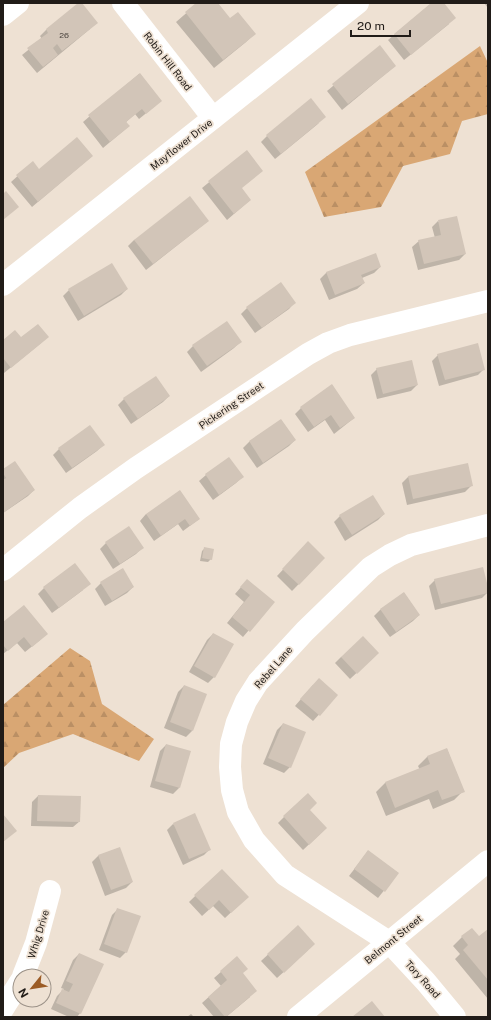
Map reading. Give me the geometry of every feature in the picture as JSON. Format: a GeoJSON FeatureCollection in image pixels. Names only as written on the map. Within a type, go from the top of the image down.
{"type":"FeatureCollection","features":[{"type":"Feature","properties":{"kind":"street"},"geometry":{"type":"LineString","coordinates":[[3,15],[18,3]]}},
{"type":"Feature","properties":{"kind":"street","name":"Robin Hill Road"},"geometry":{"type":"LineString","coordinates":[[123,3],[213,118]]}},
{"type":"Feature","properties":{"kind":"street","name":"Mayflower Drive"},"geometry":{"type":"LineString","coordinates":[[3,285],[358,3]]}},
{"type":"Feature","properties":{"kind":"street","name":"Pickering Street"},"geometry":{"type":"LineString","coordinates":[[3,570],[80,508],[136,468],[315,350],[328,343],[350,335],[488,301]]}},
{"type":"Feature","properties":{"kind":"street","name":"Rebel Lane"},"geometry":{"type":"LineString","coordinates":[[389,942],[285,875],[254,840],[238,812],[232,790],[230,767],[231,744],[237,722],[246,701],[258,682],[311,626],[371,567],[390,554],[410,545],[488,525]]}},
{"type":"Feature","properties":{"kind":"street","name":"Belmont Street"},"geometry":{"type":"LineString","coordinates":[[298,1017],[488,861]]}},
{"type":"Feature","properties":{"kind":"street","name":"Whig Drive"},"geometry":{"type":"LineString","coordinates":[[26,968],[36,943],[50,891]]}},
{"type":"Feature","properties":{"kind":"street","name":"Tory Road"},"geometry":{"type":"LineString","coordinates":[[389,942],[456,1017]]}},
{"type":"Feature","properties":{"kind":"street"},"geometry":{"type":"LineString","coordinates":[[3,1009],[12,995]]}},
{"type":"Feature","properties":{"kind":"green space"},"geometry":{"type":"Polygon","coordinates":[[[480,46],[488,63],[488,114],[462,121],[450,154],[403,166],[381,207],[324,217],[305,172],[480,46]]]}},
{"type":"Feature","properties":{"kind":"green space"},"geometry":{"type":"Polygon","coordinates":[[[70,648],[90,661],[102,704],[154,739],[139,761],[73,734],[19,753],[3,768],[3,705],[70,648]]]}},
{"type":"Feature","properties":{"kind":"building"},"geometry":{"type":"Polygon","coordinates":[[[78,3],[82,3],[98,23],[62,51],[57,44],[53,48],[58,55],[43,67],[27,48],[48,33],[46,29],[78,3]]]}},
{"type":"Feature","properties":{"kind":"building"},"geometry":{"type":"Polygon","coordinates":[[[196,3],[218,3],[230,18],[238,12],[256,34],[223,60],[185,12],[196,3]]]}},
{"type":"Feature","properties":{"kind":"building"},"geometry":{"type":"Polygon","coordinates":[[[431,3],[444,3],[456,18],[411,55],[394,34],[431,3]]]}},
{"type":"Feature","properties":{"kind":"building"},"geometry":{"type":"Polygon","coordinates":[[[380,45],[396,66],[348,104],[332,84],[380,45]]]}},
{"type":"Feature","properties":{"kind":"building"},"geometry":{"type":"Polygon","coordinates":[[[140,73],[162,101],[146,114],[142,109],[126,122],[130,126],[110,142],[88,115],[140,73]]]}},
{"type":"Feature","properties":{"kind":"building"},"geometry":{"type":"Polygon","coordinates":[[[311,98],[326,117],[281,154],[266,135],[311,98]]]}},
{"type":"Feature","properties":{"kind":"building"},"geometry":{"type":"Polygon","coordinates":[[[77,137],[93,156],[38,202],[16,175],[33,161],[39,169],[77,137]]]}},
{"type":"Feature","properties":{"kind":"building"},"geometry":{"type":"Polygon","coordinates":[[[247,150],[263,171],[242,188],[251,200],[234,214],[208,181],[247,150]]]}},
{"type":"Feature","properties":{"kind":"building"},"geometry":{"type":"Polygon","coordinates":[[[6,191],[19,207],[3,220],[3,194],[6,191]]]}},
{"type":"Feature","properties":{"kind":"building"},"geometry":{"type":"Polygon","coordinates":[[[190,196],[209,221],[153,264],[134,240],[190,196]]]}},
{"type":"Feature","properties":{"kind":"building"},"geometry":{"type":"Polygon","coordinates":[[[457,216],[466,254],[424,264],[418,240],[441,235],[438,220],[457,216]]]}},
{"type":"Feature","properties":{"kind":"building"},"geometry":{"type":"Polygon","coordinates":[[[376,253],[381,267],[361,275],[365,283],[335,295],[326,272],[376,253]]]}},
{"type":"Feature","properties":{"kind":"building"},"geometry":{"type":"Polygon","coordinates":[[[112,263],[128,289],[84,316],[68,289],[112,263]]]}},
{"type":"Feature","properties":{"kind":"building"},"geometry":{"type":"Polygon","coordinates":[[[281,282],[296,303],[262,328],[246,307],[281,282]]]}},
{"type":"Feature","properties":{"kind":"building"},"geometry":{"type":"Polygon","coordinates":[[[227,321],[242,342],[207,366],[192,345],[227,321]]]}},
{"type":"Feature","properties":{"kind":"building"},"geometry":{"type":"Polygon","coordinates":[[[38,324],[49,337],[11,368],[3,358],[3,340],[15,330],[21,337],[38,324]]]}},
{"type":"Feature","properties":{"kind":"building"},"geometry":{"type":"Polygon","coordinates":[[[478,343],[485,370],[445,380],[437,354],[478,343]]]}},
{"type":"Feature","properties":{"kind":"building"},"geometry":{"type":"Polygon","coordinates":[[[412,360],[418,385],[383,394],[376,368],[412,360]]]}},
{"type":"Feature","properties":{"kind":"building"},"geometry":{"type":"Polygon","coordinates":[[[156,376],[170,396],[138,419],[123,398],[156,376]]]}},
{"type":"Feature","properties":{"kind":"building"},"geometry":{"type":"Polygon","coordinates":[[[332,384],[355,418],[340,428],[331,415],[314,427],[300,407],[332,384]]]}},
{"type":"Feature","properties":{"kind":"building"},"geometry":{"type":"Polygon","coordinates":[[[281,419],[296,440],[263,463],[249,441],[281,419]]]}},
{"type":"Feature","properties":{"kind":"building"},"geometry":{"type":"Polygon","coordinates":[[[90,425],[105,445],[72,468],[58,448],[90,425]]]}},
{"type":"Feature","properties":{"kind":"building"},"geometry":{"type":"Polygon","coordinates":[[[229,457],[244,477],[219,495],[205,474],[229,457]]]}},
{"type":"Feature","properties":{"kind":"building"},"geometry":{"type":"Polygon","coordinates":[[[15,461],[35,490],[3,513],[3,480],[6,478],[3,473],[3,469],[15,461]]]}},
{"type":"Feature","properties":{"kind":"building"},"geometry":{"type":"Polygon","coordinates":[[[468,463],[473,486],[413,499],[408,476],[468,463]]]}},
{"type":"Feature","properties":{"kind":"building"},"geometry":{"type":"Polygon","coordinates":[[[180,490],[200,519],[190,526],[185,519],[161,536],[146,514],[180,490]]]}},
{"type":"Feature","properties":{"kind":"building"},"geometry":{"type":"Polygon","coordinates":[[[373,495],[385,514],[352,535],[339,515],[373,495]]]}},
{"type":"Feature","properties":{"kind":"building"},"geometry":{"type":"Polygon","coordinates":[[[129,526],[144,548],[120,564],[105,542],[129,526]]]}},
{"type":"Feature","properties":{"kind":"building"},"geometry":{"type":"Polygon","coordinates":[[[308,541],[325,558],[299,585],[282,569],[308,541]]]}},
{"type":"Feature","properties":{"kind":"building"},"geometry":{"type":"Polygon","coordinates":[[[204,547],[214,549],[212,560],[202,558],[204,547]]]}},
{"type":"Feature","properties":{"kind":"building"},"geometry":{"type":"Polygon","coordinates":[[[75,563],[91,584],[59,608],[43,587],[75,563]]]}},
{"type":"Feature","properties":{"kind":"building"},"geometry":{"type":"Polygon","coordinates":[[[483,567],[488,593],[441,604],[434,579],[483,567]]]}},
{"type":"Feature","properties":{"kind":"building"},"geometry":{"type":"Polygon","coordinates":[[[123,568],[134,587],[112,601],[100,582],[123,568]]]}},
{"type":"Feature","properties":{"kind":"building"},"geometry":{"type":"Polygon","coordinates":[[[247,579],[275,602],[250,632],[232,617],[250,595],[240,587],[247,579]]]}},
{"type":"Feature","properties":{"kind":"building"},"geometry":{"type":"Polygon","coordinates":[[[404,592],[420,615],[396,632],[380,609],[404,592]]]}},
{"type":"Feature","properties":{"kind":"building"},"geometry":{"type":"Polygon","coordinates":[[[24,605],[48,634],[32,647],[24,637],[8,651],[3,645],[3,622],[24,605]]]}},
{"type":"Feature","properties":{"kind":"building"},"geometry":{"type":"Polygon","coordinates":[[[213,633],[234,644],[215,678],[194,666],[213,633]]]}},
{"type":"Feature","properties":{"kind":"building"},"geometry":{"type":"Polygon","coordinates":[[[363,636],[379,653],[357,674],[341,657],[363,636]]]}},
{"type":"Feature","properties":{"kind":"building"},"geometry":{"type":"Polygon","coordinates":[[[319,678],[338,695],[320,716],[300,699],[319,678]]]}},
{"type":"Feature","properties":{"kind":"building"},"geometry":{"type":"Polygon","coordinates":[[[184,685],[207,694],[193,731],[170,722],[184,685]]]}},
{"type":"Feature","properties":{"kind":"building"},"geometry":{"type":"Polygon","coordinates":[[[283,723],[306,732],[291,768],[268,758],[283,723]]]}},
{"type":"Feature","properties":{"kind":"building"},"geometry":{"type":"Polygon","coordinates":[[[166,744],[191,751],[180,788],[155,781],[166,744]]]}},
{"type":"Feature","properties":{"kind":"building"},"geometry":{"type":"Polygon","coordinates":[[[447,748],[465,792],[442,800],[438,790],[395,808],[385,782],[430,764],[427,756],[447,748]]]}},
{"type":"Feature","properties":{"kind":"building"},"geometry":{"type":"Polygon","coordinates":[[[308,793],[317,803],[310,810],[327,828],[309,845],[283,816],[308,793]]]}},
{"type":"Feature","properties":{"kind":"building"},"geometry":{"type":"Polygon","coordinates":[[[38,795],[81,796],[80,822],[37,821],[38,795]]]}},
{"type":"Feature","properties":{"kind":"building"},"geometry":{"type":"Polygon","coordinates":[[[195,813],[211,850],[189,859],[173,823],[195,813]]]}},
{"type":"Feature","properties":{"kind":"building"},"geometry":{"type":"Polygon","coordinates":[[[3,814],[17,831],[3,842],[3,814]]]}},
{"type":"Feature","properties":{"kind":"building"},"geometry":{"type":"Polygon","coordinates":[[[120,847],[133,882],[111,890],[98,855],[120,847]]]}},
{"type":"Feature","properties":{"kind":"building"},"geometry":{"type":"Polygon","coordinates":[[[368,850],[399,873],[385,892],[354,869],[368,850]]]}},
{"type":"Feature","properties":{"kind":"building"},"geometry":{"type":"Polygon","coordinates":[[[222,869],[249,897],[231,913],[219,900],[209,910],[194,895],[222,869]]]}},
{"type":"Feature","properties":{"kind":"building"},"geometry":{"type":"Polygon","coordinates":[[[117,908],[141,916],[127,953],[104,944],[117,908]]]}},
{"type":"Feature","properties":{"kind":"building"},"geometry":{"type":"Polygon","coordinates":[[[298,925],[315,944],[284,973],[267,954],[298,925]]]}},
{"type":"Feature","properties":{"kind":"building"},"geometry":{"type":"Polygon","coordinates":[[[472,928],[479,936],[488,929],[488,980],[463,950],[468,945],[461,936],[472,928]]]}},
{"type":"Feature","properties":{"kind":"building"},"geometry":{"type":"Polygon","coordinates":[[[79,953],[104,964],[81,1014],[56,1003],[62,989],[69,992],[73,984],[66,981],[79,953]]]}},
{"type":"Feature","properties":{"kind":"building"},"geometry":{"type":"Polygon","coordinates":[[[237,956],[248,969],[243,973],[257,991],[225,1017],[208,997],[227,980],[220,971],[237,956]]]}},
{"type":"Feature","properties":{"kind":"building"},"geometry":{"type":"Polygon","coordinates":[[[372,1001],[385,1017],[352,1017],[372,1001]]]}}]}
